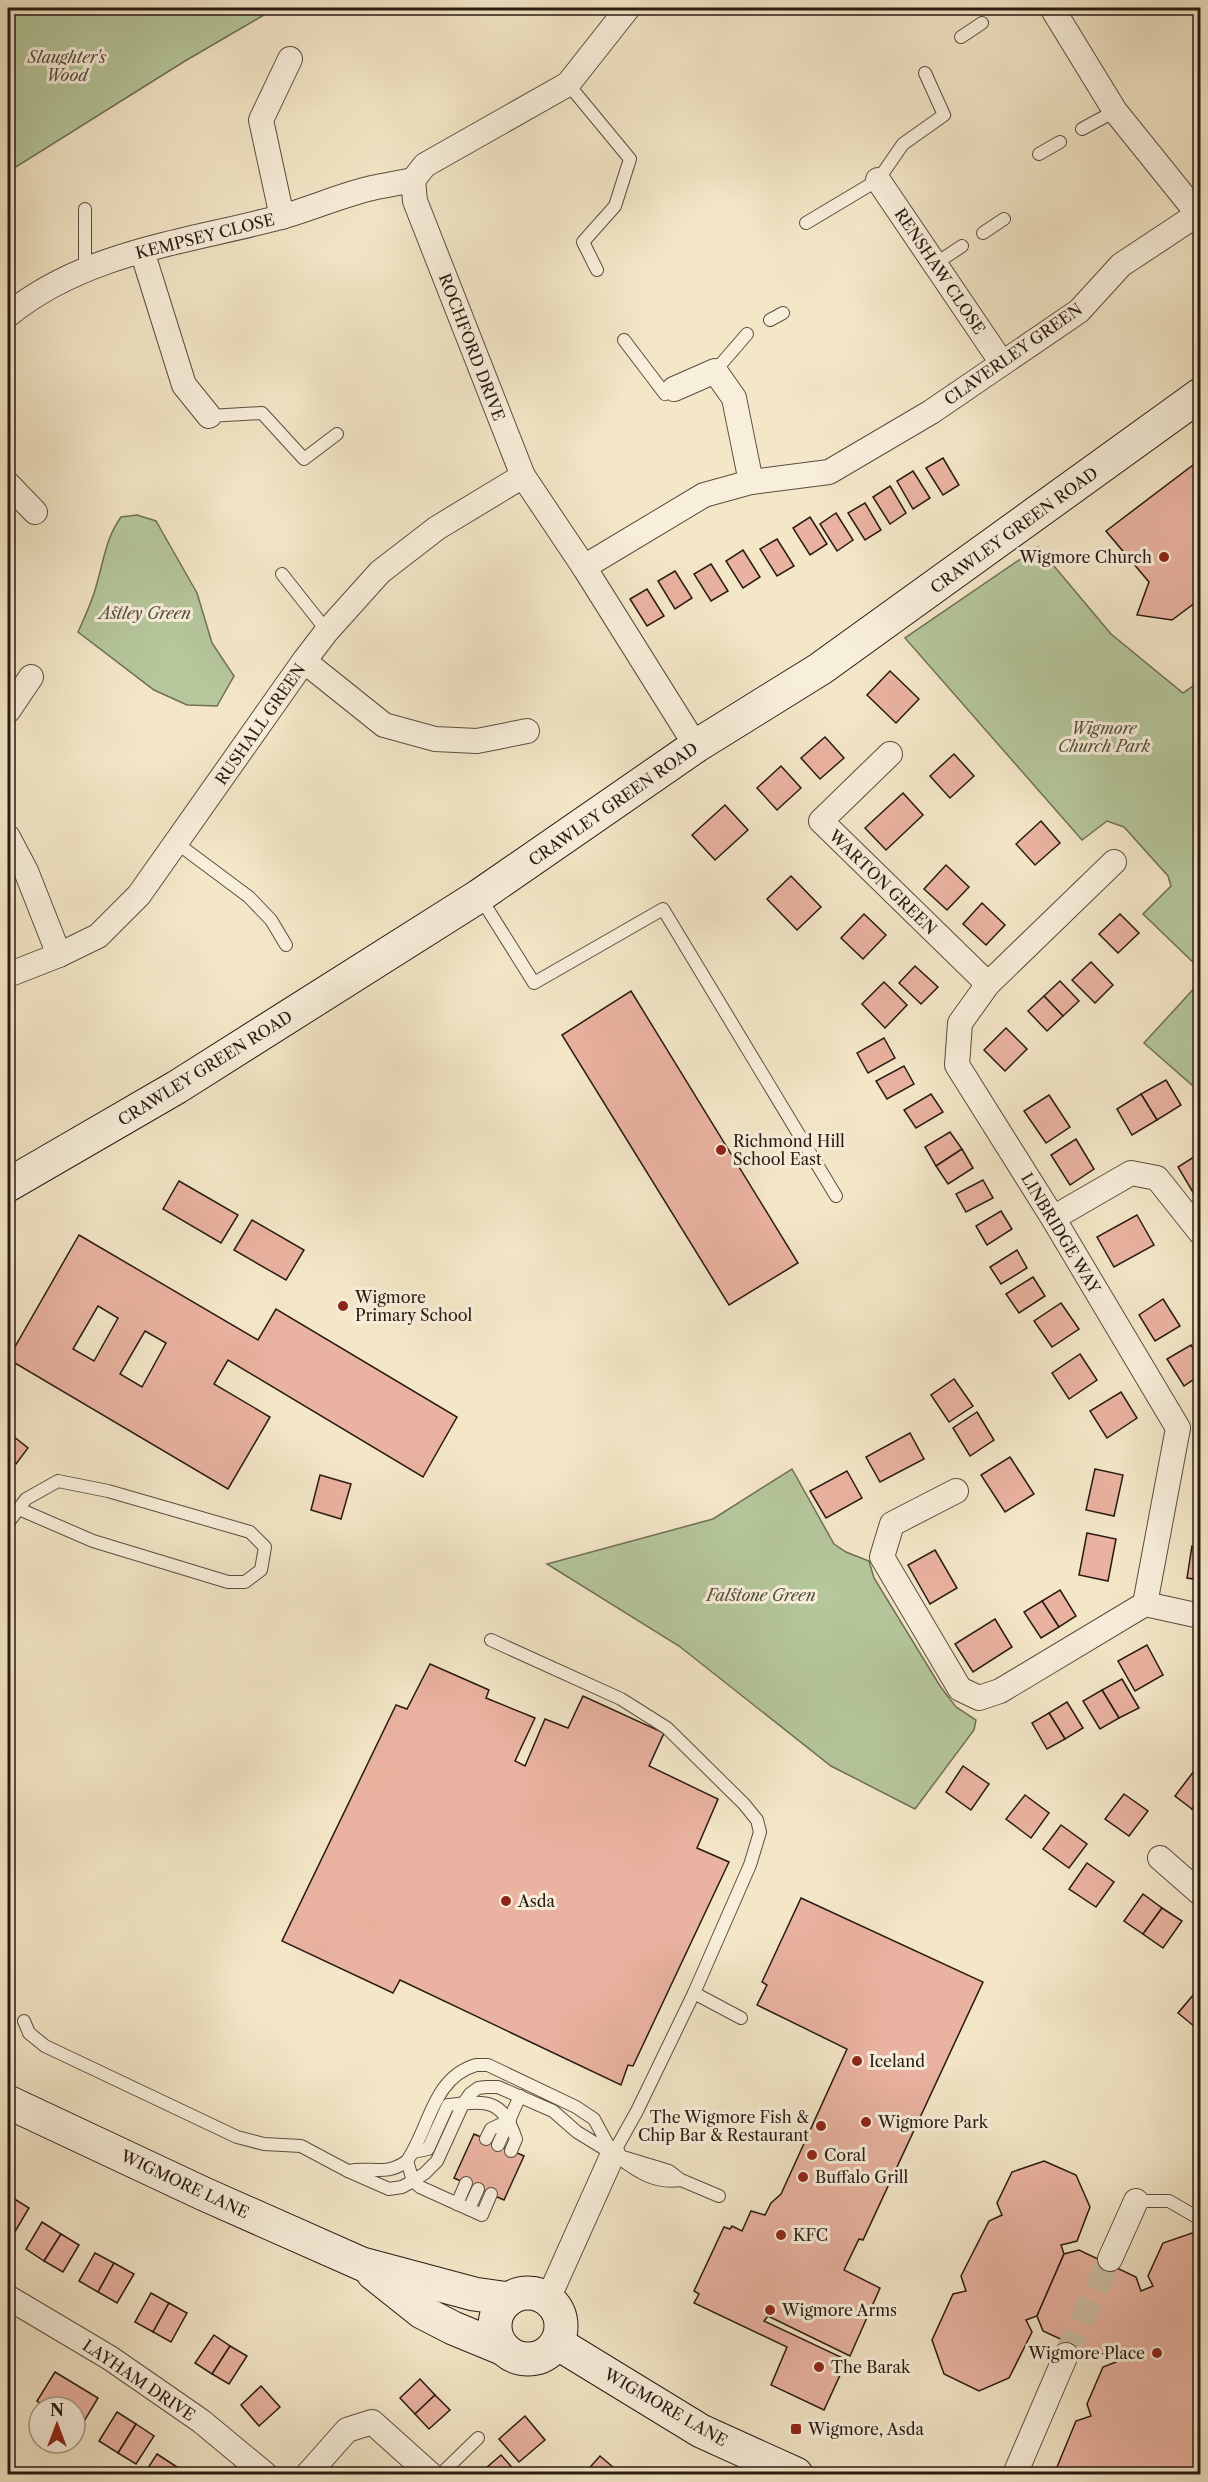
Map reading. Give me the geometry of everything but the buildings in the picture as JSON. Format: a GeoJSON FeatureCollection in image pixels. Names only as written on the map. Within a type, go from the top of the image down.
{"type":"FeatureCollection","features":[{"type":"Feature","properties":{"kind":"street"},"geometry":{"type":"LineString","coordinates":[[413,180],[425,165],[568,84],[628,8]]}},
{"type":"Feature","properties":{"kind":"street","name":"CLAVERLEY GREEN"},"geometry":{"type":"LineString","coordinates":[[584,567],[704,495],[751,482],[829,472],[931,412],[1079,311],[1121,265],[1199,215],[1115,111],[1052,8]]}},
{"type":"Feature","properties":{"kind":"street"},"geometry":{"type":"LineString","coordinates":[[282,217],[261,120],[290,59]]}},
{"type":"Feature","properties":{"kind":"street","name":"KEMPSEY CLOSE"},"geometry":{"type":"LineString","coordinates":[[8,315],[28,298],[85,268],[142,251],[282,217],[371,188],[413,180]]}},
{"type":"Feature","properties":{"kind":"street","name":"ROCHFORD DRIVE"},"geometry":{"type":"LineString","coordinates":[[413,180],[415,201],[523,476],[584,567],[696,746]]}},
{"type":"Feature","properties":{"kind":"street","name":"RENSHAW CLOSE"},"geometry":{"type":"LineString","coordinates":[[878,180],[1002,363]]}},
{"type":"Feature","properties":{"kind":"street"},"geometry":{"type":"LineString","coordinates":[[142,251],[184,385],[209,416]]}},
{"type":"Feature","properties":{"kind":"street"},"geometry":{"type":"LineString","coordinates":[[674,389],[715,371],[734,398],[751,482]]}},
{"type":"Feature","properties":{"kind":"street","name":"CRAWLEY GREEN ROAD"},"geometry":{"type":"LineString","coordinates":[[8,1185],[177,1086],[479,896],[696,746],[820,669],[1200,395]]}},
{"type":"Feature","properties":{"kind":"street","name":"RUSHALL GREEN"},"geometry":{"type":"LineString","coordinates":[[8,975],[59,956],[98,936],[140,895],[178,844],[304,661],[327,631],[380,572],[437,528],[523,476]]}},
{"type":"Feature","properties":{"kind":"street"},"geometry":{"type":"LineString","coordinates":[[8,484],[35,512]]}},
{"type":"Feature","properties":{"kind":"street"},"geometry":{"type":"LineString","coordinates":[[304,661],[384,725],[435,739],[477,741],[527,731]]}},
{"type":"Feature","properties":{"kind":"street"},"geometry":{"type":"LineString","coordinates":[[8,711],[31,677]]}},
{"type":"Feature","properties":{"kind":"street","name":"WARTON GREEN"},"geometry":{"type":"LineString","coordinates":[[890,754],[821,821],[988,984]]}},
{"type":"Feature","properties":{"kind":"street"},"geometry":{"type":"LineString","coordinates":[[8,837],[26,871],[59,956]]}},
{"type":"Feature","properties":{"kind":"street","name":"LINBRIDGE WAY"},"geometry":{"type":"LineString","coordinates":[[1114,862],[988,984],[960,1023],[957,1065],[1053,1218],[1178,1428],[1145,1604]]}},
{"type":"Feature","properties":{"kind":"street"},"geometry":{"type":"LineString","coordinates":[[1053,1218],[1131,1173],[1157,1178],[1200,1232]]}},
{"type":"Feature","properties":{"kind":"street"},"geometry":{"type":"LineString","coordinates":[[956,1491],[892,1524],[882,1557],[960,1689],[979,1698],[1000,1691],[1145,1604],[1200,1616]]}},
{"type":"Feature","properties":{"kind":"street"},"geometry":{"type":"LineString","coordinates":[[1160,1858],[1200,1893]]}},
{"type":"Feature","properties":{"kind":"street","name":"WIGMORE LANE"},"geometry":{"type":"LineString","coordinates":[[8,2102],[204,2194],[363,2264],[465,2292],[509,2299],[528,2293],[548,2299]]}},
{"type":"Feature","properties":{"kind":"street"},"geometry":{"type":"LineString","coordinates":[[557,2343],[562,2324],[555,2306],[548,2299],[613,2154]]}},
{"type":"Feature","properties":{"kind":"street"},"geometry":{"type":"LineString","coordinates":[[1110,2259],[1136,2200]]}},
{"type":"Feature","properties":{"kind":"street","name":"WIGMORE LANE"},"geometry":{"type":"LineString","coordinates":[[363,2264],[423,2312],[453,2328],[522,2359],[542,2356],[557,2343],[701,2431],[786,2472]]}},
{"type":"Feature","properties":{"kind":"street","name":"LAYHAM DRIVE"},"geometry":{"type":"LineString","coordinates":[[8,2298],[110,2358],[201,2421],[265,2475]]}},
{"type":"Feature","properties":{"kind":"street"},"geometry":{"type":"LineString","coordinates":[[504,2349],[495,2329],[496,2317],[501,2307],[509,2299]]}},
{"type":"Feature","properties":{"kind":"street"},"geometry":{"type":"LineString","coordinates":[[1015,2475],[1066,2355]]}},
{"type":"Feature","properties":{"kind":"street"},"geometry":{"type":"LineString","coordinates":[[308,2475],[347,2430],[372,2422],[430,2475]]}},
{"type":"Feature","properties":{"kind":"lane"},"geometry":{"type":"LineString","coordinates":[[961,37],[982,23]]}},
{"type":"Feature","properties":{"kind":"lane"},"geometry":{"type":"LineString","coordinates":[[806,223],[878,180],[903,144],[944,115],[925,73]]}},
{"type":"Feature","properties":{"kind":"lane"},"geometry":{"type":"LineString","coordinates":[[568,84],[630,159],[615,206],[583,242],[597,270]]}},
{"type":"Feature","properties":{"kind":"lane"},"geometry":{"type":"LineString","coordinates":[[1082,129],[1115,111]]}},
{"type":"Feature","properties":{"kind":"lane"},"geometry":{"type":"LineString","coordinates":[[1039,154],[1060,142]]}},
{"type":"Feature","properties":{"kind":"lane"},"geometry":{"type":"LineString","coordinates":[[85,209],[85,268]]}},
{"type":"Feature","properties":{"kind":"lane"},"geometry":{"type":"LineString","coordinates":[[983,233],[1004,219]]}},
{"type":"Feature","properties":{"kind":"lane"},"geometry":{"type":"LineString","coordinates":[[935,264],[962,246]]}},
{"type":"Feature","properties":{"kind":"lane"},"geometry":{"type":"LineString","coordinates":[[770,320],[783,313]]}},
{"type":"Feature","properties":{"kind":"lane"},"geometry":{"type":"LineString","coordinates":[[715,371],[747,334]]}},
{"type":"Feature","properties":{"kind":"lane"},"geometry":{"type":"LineString","coordinates":[[624,340],[665,394],[674,389]]}},
{"type":"Feature","properties":{"kind":"lane"},"geometry":{"type":"LineString","coordinates":[[209,416],[262,413],[304,459],[337,434]]}},
{"type":"Feature","properties":{"kind":"lane"},"geometry":{"type":"LineString","coordinates":[[282,574],[327,631]]}},
{"type":"Feature","properties":{"kind":"lane"},"geometry":{"type":"LineString","coordinates":[[178,844],[249,897],[271,920],[286,945]]}},
{"type":"Feature","properties":{"kind":"lane"},"geometry":{"type":"LineString","coordinates":[[479,896],[534,983],[663,909],[836,1196]]}},
{"type":"Feature","properties":{"kind":"lane"},"geometry":{"type":"LineString","coordinates":[[8,1523],[26,1499],[58,1481],[108,1491],[250,1532],[265,1546],[261,1570],[245,1582],[228,1582],[93,1541],[19,1509]]}},
{"type":"Feature","properties":{"kind":"lane"},"geometry":{"type":"LineString","coordinates":[[491,1640],[621,1700],[667,1728],[744,1804],[757,1820],[760,1832],[750,1865],[694,1994],[613,2154]]}},
{"type":"Feature","properties":{"kind":"lane"},"geometry":{"type":"LineString","coordinates":[[694,1994],[741,2018]]}},
{"type":"Feature","properties":{"kind":"lane"},"geometry":{"type":"LineString","coordinates":[[24,2021],[29,2033],[45,2046],[237,2137],[264,2144],[301,2146],[348,2171],[389,2189],[402,2187],[425,2174],[437,2161],[463,2104],[478,2088],[498,2086],[553,2111],[577,2132],[638,2171],[664,2183],[681,2180],[719,2196]]}},
{"type":"Feature","properties":{"kind":"lane"},"geometry":{"type":"LineString","coordinates":[[491,2194],[482,2215],[457,2204],[420,2187],[413,2181],[410,2157],[445,2085],[459,2071],[476,2065],[488,2065],[594,2119],[613,2154]]}},
{"type":"Feature","properties":{"kind":"lane"},"geometry":{"type":"LineString","coordinates":[[498,2145],[520,2096]]}},
{"type":"Feature","properties":{"kind":"lane"},"geometry":{"type":"LineString","coordinates":[[348,2171],[363,2168],[376,2171],[395,2169],[410,2157],[428,2149],[448,2105],[485,2103],[503,2110],[510,2120],[516,2139],[511,2151]]}},
{"type":"Feature","properties":{"kind":"lane"},"geometry":{"type":"LineString","coordinates":[[486,2139],[491,2129],[510,2120]]}},
{"type":"Feature","properties":{"kind":"lane"},"geometry":{"type":"LineString","coordinates":[[457,2204],[466,2184]]}},
{"type":"Feature","properties":{"kind":"lane"},"geometry":{"type":"LineString","coordinates":[[469,2209],[478,2189]]}},
{"type":"Feature","properties":{"kind":"lane"},"geometry":{"type":"LineString","coordinates":[[1136,2200],[1169,2201],[1200,2219]]}},
{"type":"Feature","properties":{"kind":"lane"},"geometry":{"type":"LineString","coordinates":[[441,2475],[478,2438]]}},
{"type":"Feature","properties":{"kind":"green space","name":"Slaughter's Wood"},"geometry":{"type":"Polygon","coordinates":[[[8,8],[276,8],[185,61],[8,172],[8,8]]]}},
{"type":"Feature","properties":{"kind":"green space","name":"Astley Green"},"geometry":{"type":"Polygon","coordinates":[[[137,515],[156,521],[197,593],[212,643],[234,676],[217,706],[187,705],[154,690],[78,632],[93,596],[112,533],[121,517],[137,515]]]}},
{"type":"Feature","properties":{"kind":"green space","name":"Wigmore Church Park"},"geometry":{"type":"Polygon","coordinates":[[[1038,547],[1111,634],[1183,693],[1200,681],[1200,969],[1143,914],[1171,886],[1168,876],[1124,827],[1107,821],[1082,840],[905,638],[1038,547]]]}},
{"type":"Feature","properties":{"kind":"green space"},"geometry":{"type":"Polygon","coordinates":[[[1200,982],[1200,1092],[1144,1043],[1200,982]]]}},
{"type":"Feature","properties":{"kind":"green space","name":"Falstone Green"},"geometry":{"type":"Polygon","coordinates":[[[792,1469],[834,1544],[846,1552],[869,1561],[874,1578],[940,1686],[956,1707],[976,1720],[974,1730],[915,1809],[831,1766],[679,1646],[547,1564],[713,1519],[792,1469]]]}},
{"type":"Feature","properties":{"kind":"tunnel"},"geometry":{"type":"LineString","coordinates":[[1066,2355],[1110,2259]]}},
{"type":"Feature","properties":{"kind":"place","name":"Wigmore Church"},"geometry":{"type":"Point","coordinates":[1164,557]}},
{"type":"Feature","properties":{"kind":"place","name":"Richmond Hill School East"},"geometry":{"type":"Point","coordinates":[721,1150]}},
{"type":"Feature","properties":{"kind":"place","name":"Wigmore Primary School"},"geometry":{"type":"Point","coordinates":[343,1306]}},
{"type":"Feature","properties":{"kind":"place","name":"Asda"},"geometry":{"type":"Point","coordinates":[506,1901]}},
{"type":"Feature","properties":{"kind":"place","name":"Iceland"},"geometry":{"type":"Point","coordinates":[857,2061]}},
{"type":"Feature","properties":{"kind":"place","name":"Wigmore Park"},"geometry":{"type":"Point","coordinates":[866,2122]}},
{"type":"Feature","properties":{"kind":"place","name":"The Wigmore Fish & Chip Bar & Restaurant"},"geometry":{"type":"Point","coordinates":[821,2126]}},
{"type":"Feature","properties":{"kind":"place","name":"Coral"},"geometry":{"type":"Point","coordinates":[812,2155]}},
{"type":"Feature","properties":{"kind":"place","name":"Buffalo Grill"},"geometry":{"type":"Point","coordinates":[803,2177]}},
{"type":"Feature","properties":{"kind":"place","name":"KFC"},"geometry":{"type":"Point","coordinates":[781,2235]}},
{"type":"Feature","properties":{"kind":"place","name":"Wigmore Arms"},"geometry":{"type":"Point","coordinates":[770,2310]}},
{"type":"Feature","properties":{"kind":"place","name":"Wigmore Place"},"geometry":{"type":"Point","coordinates":[1157,2353]}},
{"type":"Feature","properties":{"kind":"place","name":"The Barak"},"geometry":{"type":"Point","coordinates":[819,2367]}},
{"type":"Feature","properties":{"kind":"place","name":"Wigmore, Asda"},"geometry":{"type":"Point","coordinates":[796,2429]}}]}
